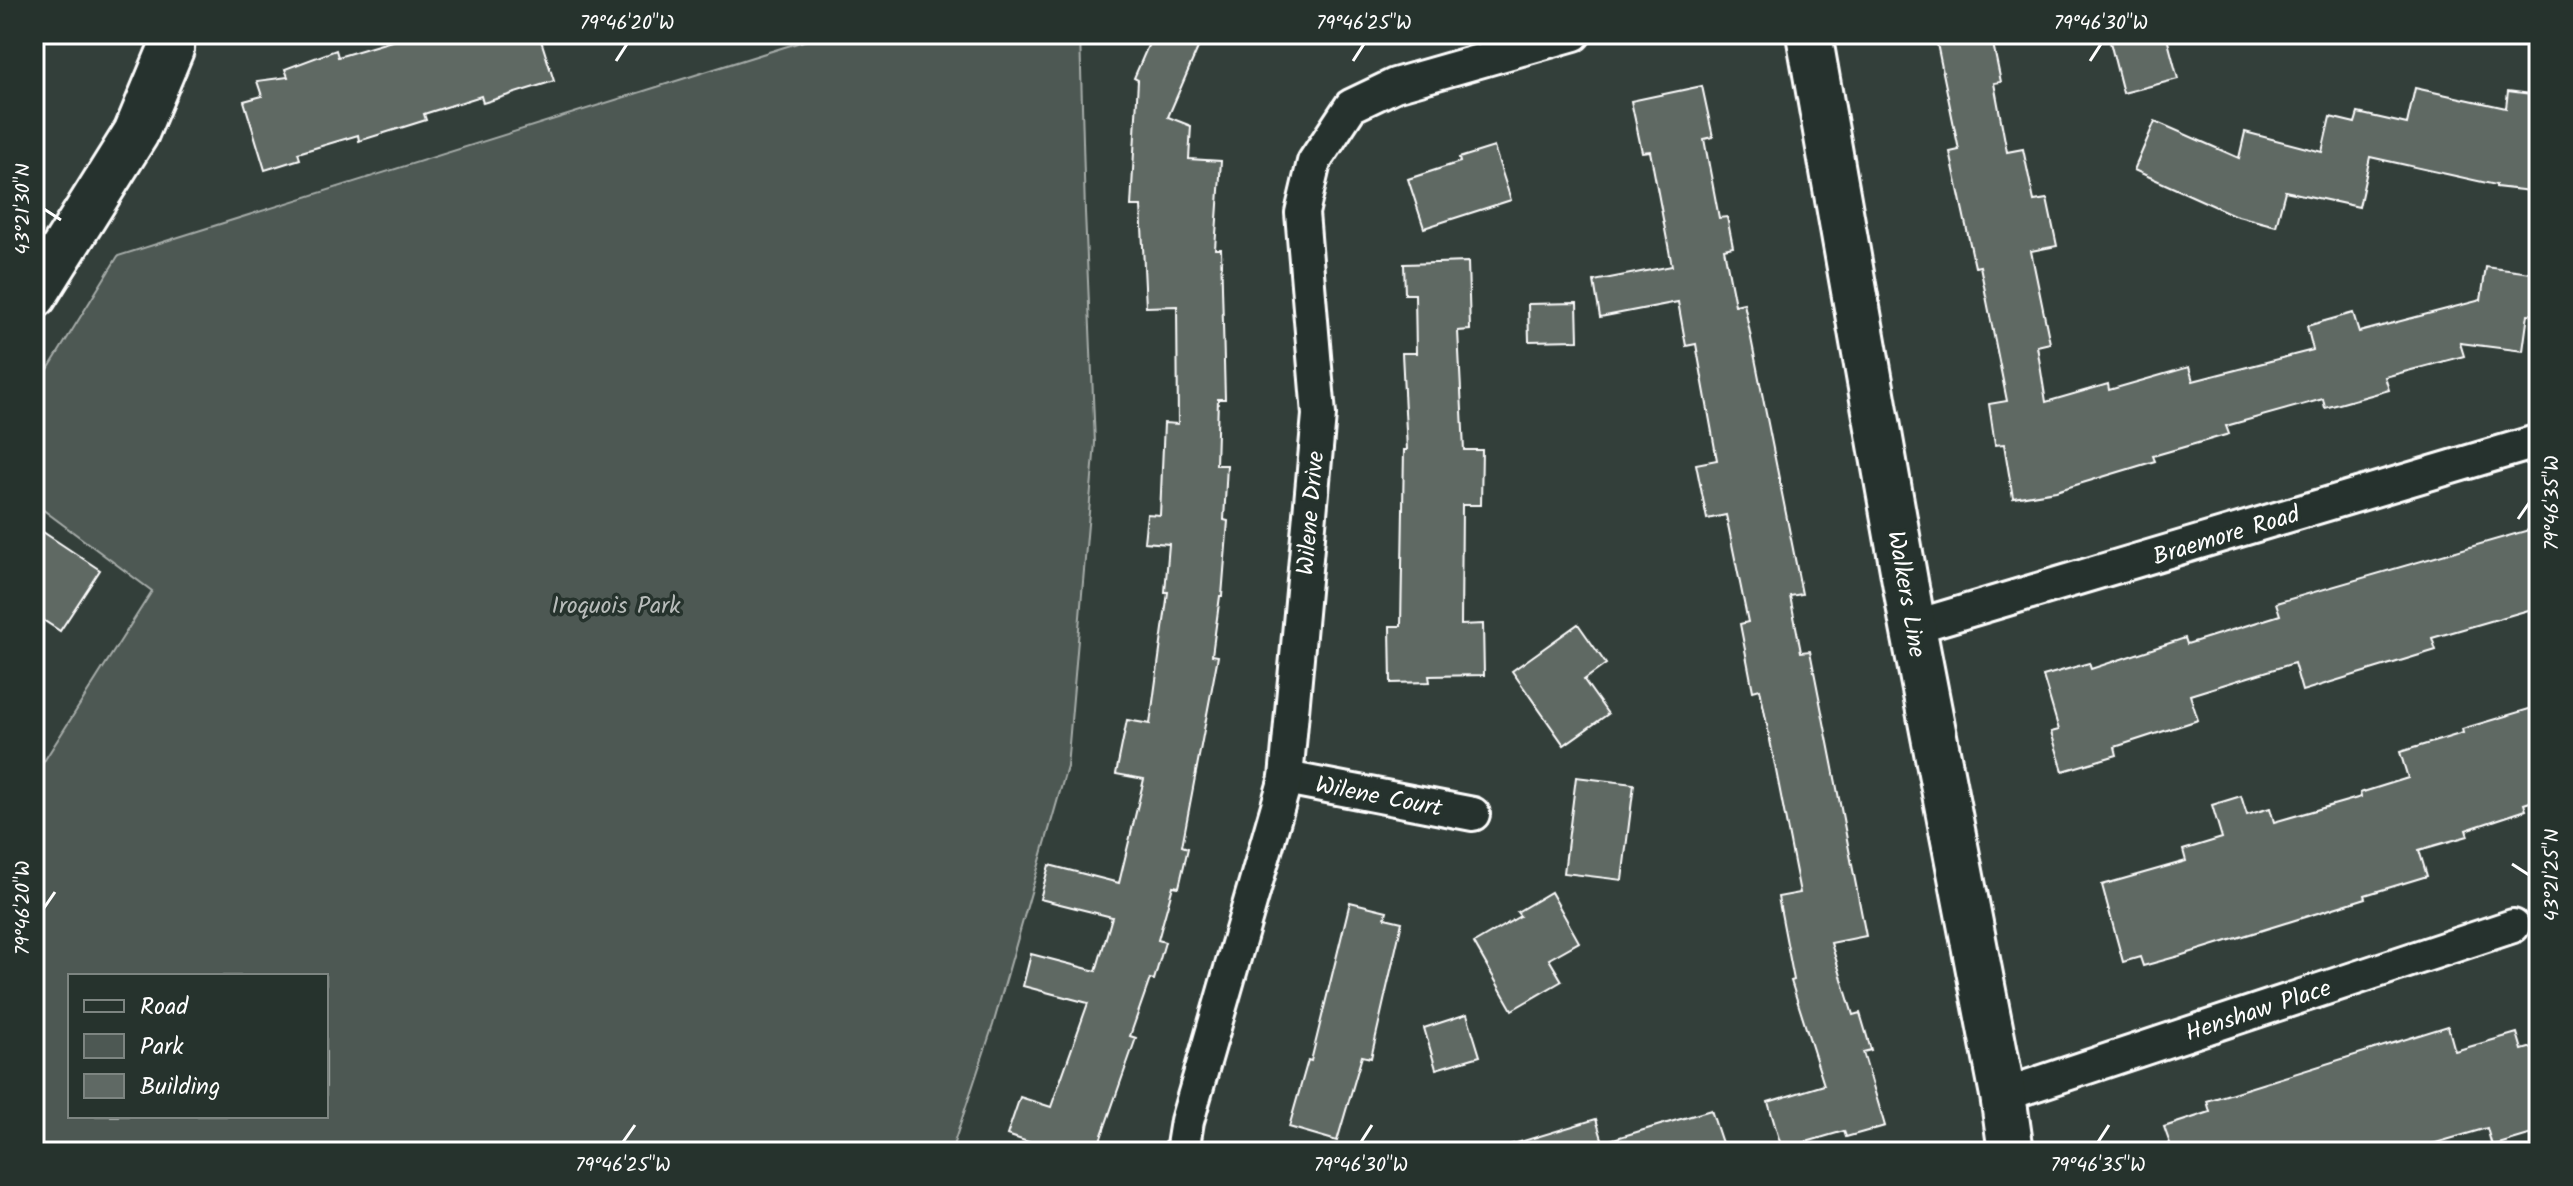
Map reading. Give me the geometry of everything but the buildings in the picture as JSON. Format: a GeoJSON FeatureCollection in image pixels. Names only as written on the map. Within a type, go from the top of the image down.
{"type":"FeatureCollection","features":[{"type":"Feature","properties":{"kind":"main road"},"geometry":{"type":"LineString","coordinates":[[34,296],[136,133],[171,49],[172,34]]}},
{"type":"Feature","properties":{"kind":"main road","name":"Walkers Line"},"geometry":{"type":"LineString","coordinates":[[1809,34],[1913,627],[2003,1095],[2011,1152]]}},
{"type":"Feature","properties":{"kind":"street","name":"Wilene Drive"},"geometry":{"type":"LineString","coordinates":[[1182,1152],[1187,1121],[1286,778],[1319,415],[1302,213],[1314,162],[1351,106],[1395,85],[1574,34]]}},
{"type":"Feature","properties":{"kind":"street","name":"Braemore Road"},"geometry":{"type":"LineString","coordinates":[[1913,627],[2539,441]]}},
{"type":"Feature","properties":{"kind":"street","name":"Wilene Court"},"geometry":{"type":"LineString","coordinates":[[1286,778],[1473,814]]}},
{"type":"Feature","properties":{"kind":"street","name":"Henshaw Place"},"geometry":{"type":"LineString","coordinates":[[2003,1095],[2513,926]]}},
{"type":"Feature","properties":{"kind":"green space","name":"Iroquois Park"},"geometry":{"type":"Polygon","coordinates":[[[826,34],[1080,34],[1095,443],[1067,767],[993,1025],[951,1152],[34,1152],[34,777],[152,591],[34,503],[34,392],[118,256],[826,34]]]}}]}
